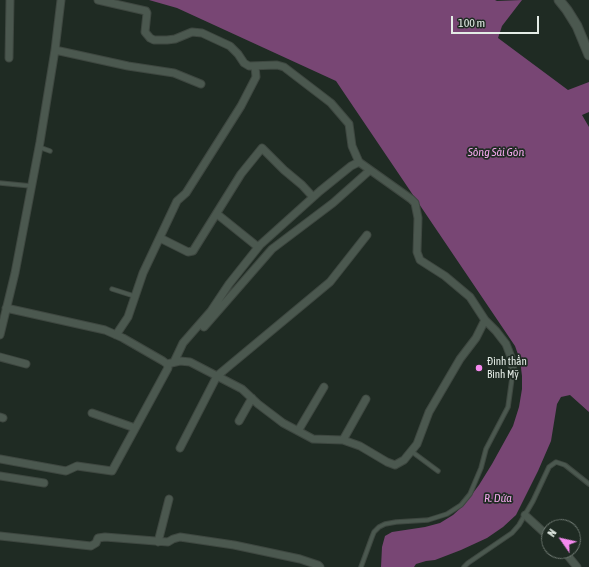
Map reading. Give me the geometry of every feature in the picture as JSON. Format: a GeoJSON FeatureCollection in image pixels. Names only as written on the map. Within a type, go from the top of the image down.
{"type":"FeatureCollection","features":[{"type":"Feature","properties":{"kind":"street"},"geometry":{"type":"LineString","coordinates":[[9,58],[10,0]]}},
{"type":"Feature","properties":{"kind":"street"},"geometry":{"type":"LineString","coordinates":[[0,335],[15,273],[39,147],[55,50],[61,0]]}},
{"type":"Feature","properties":{"kind":"street"},"geometry":{"type":"LineString","coordinates":[[98,0],[146,10],[145,32],[148,37],[154,40],[175,39],[192,32],[202,33],[230,46],[244,63],[249,66],[277,65],[284,67],[331,103],[349,124],[352,146],[358,162],[415,203],[418,218],[418,257],[420,260],[445,276],[470,297],[485,320],[506,344],[511,357],[513,371]]}},
{"type":"Feature","properties":{"kind":"street"},"geometry":{"type":"LineString","coordinates":[[559,0],[577,26],[589,55]]}},
{"type":"Feature","properties":{"kind":"street"},"geometry":{"type":"LineString","coordinates":[[55,50],[128,66],[174,73],[201,84]]}},
{"type":"Feature","properties":{"kind":"street"},"geometry":{"type":"LineString","coordinates":[[116,335],[128,317],[143,273],[177,201],[186,192],[241,106],[256,77],[255,66]]}},
{"type":"Feature","properties":{"kind":"street"},"geometry":{"type":"LineString","coordinates":[[160,238],[188,252],[193,251],[241,174],[262,148],[284,170],[302,184],[313,197]]}},
{"type":"Feature","properties":{"kind":"street"},"geometry":{"type":"LineString","coordinates":[[174,362],[183,343],[211,311],[229,284],[258,247],[313,197],[358,162]]}},
{"type":"Feature","properties":{"kind":"street"},"geometry":{"type":"LineString","coordinates":[[0,459],[66,471],[77,466],[112,471],[168,368],[272,249],[332,203],[369,170]]}},
{"type":"Feature","properties":{"kind":"street"},"geometry":{"type":"LineString","coordinates":[[217,214],[258,247]]}},
{"type":"Feature","properties":{"kind":"street"},"geometry":{"type":"LineString","coordinates":[[180,448],[217,376],[330,282],[368,235]]}},
{"type":"Feature","properties":{"kind":"street"},"geometry":{"type":"LineString","coordinates":[[6,308],[105,330],[174,362],[190,362],[242,389],[283,423],[298,431],[314,439],[342,440],[360,446],[395,465],[404,460],[417,444],[429,412],[460,359],[476,338],[485,320]]}},
{"type":"Feature","properties":{"kind":"street"},"geometry":{"type":"LineString","coordinates":[[0,357],[26,364]]}},
{"type":"Feature","properties":{"kind":"street"},"geometry":{"type":"LineString","coordinates":[[298,431],[324,387]]}},
{"type":"Feature","properties":{"kind":"street"},"geometry":{"type":"LineString","coordinates":[[239,421],[252,398]]}},
{"type":"Feature","properties":{"kind":"street"},"geometry":{"type":"LineString","coordinates":[[342,440],[366,399]]}},
{"type":"Feature","properties":{"kind":"street"},"geometry":{"type":"LineString","coordinates":[[92,413],[135,428]]}},
{"type":"Feature","properties":{"kind":"street"},"geometry":{"type":"LineString","coordinates":[[0,476],[44,483]]}},
{"type":"Feature","properties":{"kind":"street"},"geometry":{"type":"LineString","coordinates":[[158,542],[169,499]]}},
{"type":"Feature","properties":{"kind":"street"},"geometry":{"type":"LineString","coordinates":[[525,515],[541,529]]}},
{"type":"Feature","properties":{"kind":"street"},"geometry":{"type":"LineString","coordinates":[[0,536],[91,546],[96,543],[98,538],[105,536],[158,542],[168,542],[180,537],[234,545],[300,559],[320,567]]}},
{"type":"Feature","properties":{"kind":"street"},"geometry":{"type":"LineString","coordinates":[[570,559],[577,567]]}},
{"type":"Feature","properties":{"kind":"lane"},"geometry":{"type":"LineString","coordinates":[[39,147],[50,151]]}},
{"type":"Feature","properties":{"kind":"lane"},"geometry":{"type":"LineString","coordinates":[[0,183],[31,186]]}},
{"type":"Feature","properties":{"kind":"lane"},"geometry":{"type":"LineString","coordinates":[[112,288],[134,296]]}},
{"type":"Feature","properties":{"kind":"lane"},"geometry":{"type":"LineString","coordinates":[[361,567],[374,532],[379,527],[396,522],[428,520],[447,514],[461,505],[470,494],[481,468],[486,449],[508,407],[513,371]]}},
{"type":"Feature","properties":{"kind":"lane"},"geometry":{"type":"LineString","coordinates":[[411,451],[438,471]]}},
{"type":"Feature","properties":{"kind":"lane"},"geometry":{"type":"LineString","coordinates":[[464,567],[512,533],[534,501],[549,467],[556,462],[565,465],[589,484]]}},
{"type":"Feature","properties":{"kind":"water","name":"Sông Sài Gòn"},"geometry":{"type":"Polygon","coordinates":[[[149,0],[522,0],[502,26],[498,38],[568,90],[589,82],[589,112],[582,115],[589,127],[589,412],[570,395],[561,397],[557,404],[551,441],[516,515],[503,527],[487,538],[435,560],[416,564],[414,567],[381,567],[382,547],[385,536],[392,532],[440,523],[453,515],[464,505],[492,464],[513,426],[519,407],[522,389],[522,376],[520,360],[515,346],[336,81],[177,8],[149,0]]]}},
{"type":"Feature","properties":{"kind":"place","name":"Đình thần Bình Mỹ"},"geometry":{"type":"Point","coordinates":[479,368]}},
{"type":"Feature","properties":{"kind":"water label","name":"R. Dứa"},"geometry":{"type":"Point","coordinates":[498,498]}}]}
